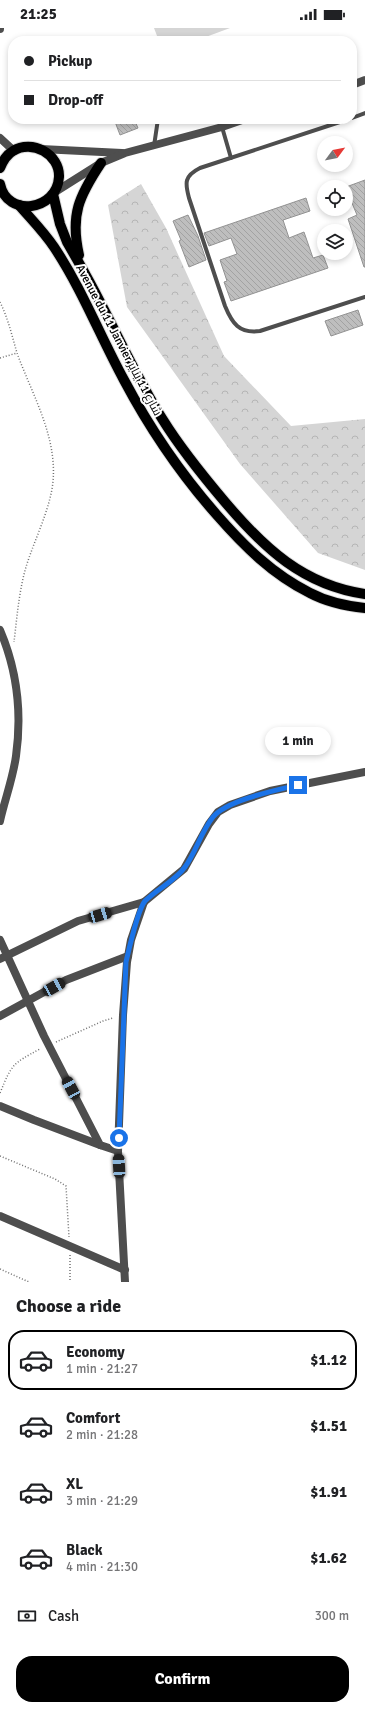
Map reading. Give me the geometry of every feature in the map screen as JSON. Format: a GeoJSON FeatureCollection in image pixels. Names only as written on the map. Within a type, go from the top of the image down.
{"type":"FeatureCollection","features":[{"type":"Feature","properties":{"kind":"main road"},"geometry":{"type":"LineString","coordinates":[[0,152],[12,152],[30,146],[41,149]]}},
{"type":"Feature","properties":{"kind":"main road","name":"Avenue du 11 Janvier شارع 11 يناير"},"geometry":{"type":"LineString","coordinates":[[41,149],[48,154],[57,167],[58,184],[54,193],[60,224],[67,242],[163,420],[189,458],[239,519],[267,548],[297,570],[323,584],[365,594]]}},
{"type":"Feature","properties":{"kind":"main road"},"geometry":{"type":"LineString","coordinates":[[0,168],[4,159],[12,152]]}},
{"type":"Feature","properties":{"kind":"main road"},"geometry":{"type":"LineString","coordinates":[[82,269],[76,243],[76,213],[85,188],[101,163]]}},
{"type":"Feature","properties":{"kind":"main road","name":"Avenue du 11 Janvier شارع 11 يناير"},"geometry":{"type":"LineString","coordinates":[[0,186],[8,198],[19,205],[53,246],[71,275],[123,380],[149,425],[171,458],[197,492],[257,558],[286,580],[311,594],[332,602],[365,608]]}},
{"type":"Feature","properties":{"kind":"main road"},"geometry":{"type":"LineString","coordinates":[[19,205],[25,207],[38,205],[49,199],[54,193]]}},
{"type":"Feature","properties":{"kind":"street"},"geometry":{"type":"LineString","coordinates":[[54,193],[101,163],[125,153],[231,124]]}},
{"type":"Feature","properties":{"kind":"street"},"geometry":{"type":"LineString","coordinates":[[0,138],[12,152]]}},
{"type":"Feature","properties":{"kind":"street"},"geometry":{"type":"LineString","coordinates":[[41,149],[125,153]]}},
{"type":"Feature","properties":{"kind":"street"},"geometry":{"type":"LineString","coordinates":[[0,630],[12,664],[17,693],[19,723],[16,756],[0,821]]}},
{"type":"Feature","properties":{"kind":"street"},"geometry":{"type":"LineString","coordinates":[[4,957],[78,921],[144,902],[184,869],[209,824],[218,812],[230,805],[270,792],[365,772]]}},
{"type":"Feature","properties":{"kind":"street"},"geometry":{"type":"LineString","coordinates":[[125,1282],[118,1151],[123,1015],[128,956],[131,940],[144,902]]}},
{"type":"Feature","properties":{"kind":"street"},"geometry":{"type":"LineString","coordinates":[[0,940],[4,957],[28,1001],[48,1045],[100,1144]]}},
{"type":"Feature","properties":{"kind":"street"},"geometry":{"type":"LineString","coordinates":[[0,1016],[66,980],[128,956]]}},
{"type":"Feature","properties":{"kind":"street"},"geometry":{"type":"LineString","coordinates":[[0,1106],[118,1151]]}},
{"type":"Feature","properties":{"kind":"street"},"geometry":{"type":"LineString","coordinates":[[0,1216],[125,1270]]}},
{"type":"Feature","properties":{"kind":"lane"},"geometry":{"type":"LineString","coordinates":[[154,146],[157,124]]}},
{"type":"Feature","properties":{"kind":"lane"},"geometry":{"type":"LineString","coordinates":[[220,124],[231,158]]}},
{"type":"Feature","properties":{"kind":"lane"},"geometry":{"type":"LineString","coordinates":[[333,124],[194,171],[186,182],[189,198],[225,306],[231,319],[239,328],[250,332],[260,331],[365,297]]}},
{"type":"Feature","properties":{"kind":"path"},"geometry":{"type":"LineString","coordinates":[[0,303],[17,353],[44,420],[51,447],[54,468],[49,504],[26,570],[18,611],[12,664]]}},
{"type":"Feature","properties":{"kind":"path"},"geometry":{"type":"LineString","coordinates":[[0,358],[17,353]]}},
{"type":"Feature","properties":{"kind":"path"},"geometry":{"type":"LineString","coordinates":[[0,1093],[14,1064],[18,1060],[103,1021],[123,1015]]}},
{"type":"Feature","properties":{"kind":"path"},"geometry":{"type":"LineString","coordinates":[[0,1156],[56,1179],[66,1186],[70,1245],[70,1282]]}},
{"type":"Feature","properties":{"kind":"path"},"geometry":{"type":"LineString","coordinates":[[0,1269],[29,1282]]}},
{"type":"Feature","properties":{"kind":"green space"},"geometry":{"type":"Polygon","coordinates":[[[154,28],[230,28],[208,36],[157,36],[154,28]]]}},
{"type":"Feature","properties":{"kind":"green space"},"geometry":{"type":"Polygon","coordinates":[[[141,184],[166,228],[224,356],[291,426],[365,419],[365,570],[318,553],[240,464],[127,307],[108,205],[141,184]]]}},
{"type":"Feature","properties":{"kind":"building"},"geometry":{"type":"Polygon","coordinates":[[[116,124],[136,124],[138,128],[120,135],[116,124]]]}},
{"type":"Feature","properties":{"kind":"building"},"geometry":{"type":"Polygon","coordinates":[[[365,180],[365,267],[353,234],[353,224],[350,224],[348,219],[357,215],[353,206],[353,184],[365,180]]]}},
{"type":"Feature","properties":{"kind":"building"},"geometry":{"type":"Polygon","coordinates":[[[306,198],[310,211],[283,220],[289,238],[304,232],[313,258],[317,257],[317,260],[325,260],[328,268],[231,301],[224,282],[227,281],[220,260],[237,254],[231,238],[209,246],[204,233],[306,198]]]}},
{"type":"Feature","properties":{"kind":"building"},"geometry":{"type":"Polygon","coordinates":[[[188,215],[198,236],[206,260],[189,267],[179,241],[181,240],[173,221],[188,215]]]}},
{"type":"Feature","properties":{"kind":"building"},"geometry":{"type":"Polygon","coordinates":[[[358,310],[363,325],[331,336],[325,321],[358,310]]]}},
{"type":"Feature","properties":{"kind":"route"},"geometry":{"type":"LineString","coordinates":[[119,1138],[126,962],[131,940],[144,902],[184,869],[209,824],[218,812],[230,805],[298,785]]}}]}
